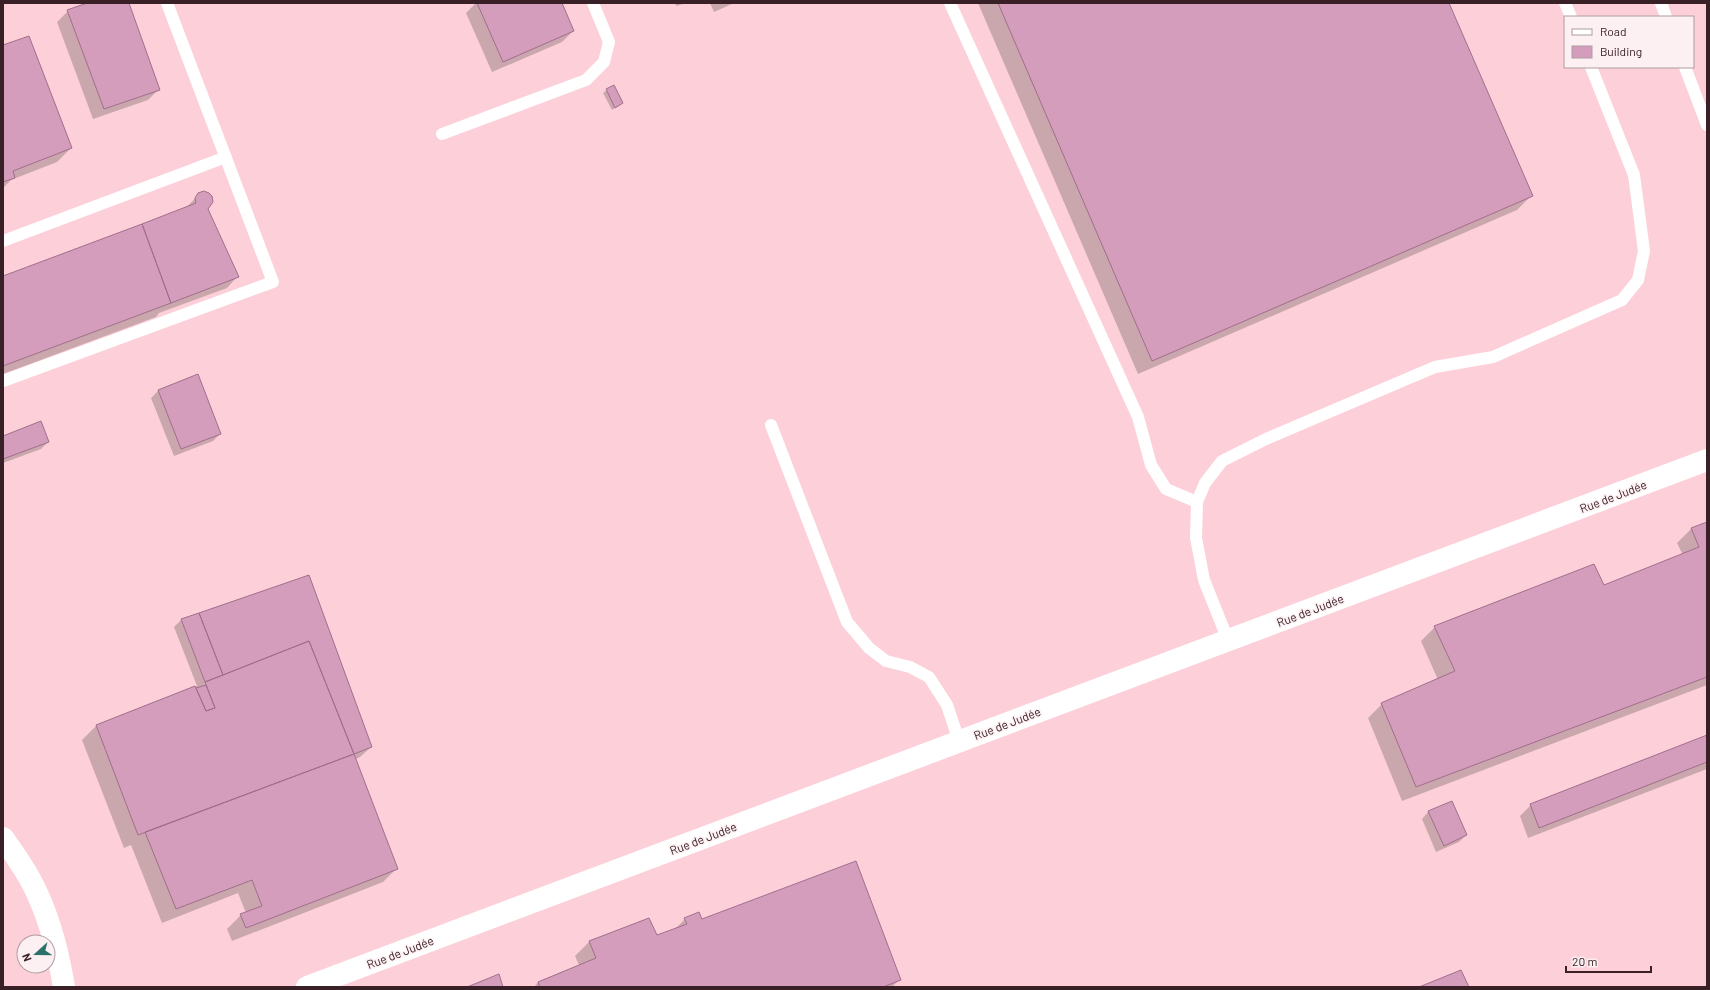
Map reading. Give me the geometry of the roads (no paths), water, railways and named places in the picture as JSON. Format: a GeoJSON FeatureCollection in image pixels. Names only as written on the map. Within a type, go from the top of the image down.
{"type":"FeatureCollection","features":[{"type":"Feature","properties":{"kind":"main road","name":"Rue de Judée"},"geometry":{"type":"LineString","coordinates":[[306,987],[1707,460]]}},
{"type":"Feature","properties":{"kind":"main road"},"geometry":{"type":"LineString","coordinates":[[3,838],[23,866],[31,881],[59,958],[64,987]]}},
{"type":"Feature","properties":{"kind":"main road"},"geometry":{"type":"LineString","coordinates":[[46,919],[50,944],[52,987]]}},
{"type":"Feature","properties":{"kind":"lane"},"geometry":{"type":"LineString","coordinates":[[3,381],[273,282],[167,3]]}},
{"type":"Feature","properties":{"kind":"lane"},"geometry":{"type":"LineString","coordinates":[[442,134],[586,80],[604,62],[609,42],[593,3]]}},
{"type":"Feature","properties":{"kind":"lane"},"geometry":{"type":"LineString","coordinates":[[950,3],[1138,417],[1151,465],[1166,489],[1197,502]]}},
{"type":"Feature","properties":{"kind":"lane"},"geometry":{"type":"LineString","coordinates":[[1565,3],[1571,16]]}},
{"type":"Feature","properties":{"kind":"lane"},"geometry":{"type":"LineString","coordinates":[[1661,3],[1666,16]]}},
{"type":"Feature","properties":{"kind":"lane"},"geometry":{"type":"LineString","coordinates":[[1228,640],[1204,580],[1196,538],[1197,502],[1205,483],[1222,461],[1266,439],[1435,367],[1493,357],[1622,300],[1638,280],[1644,251],[1634,175],[1591,68]]}},
{"type":"Feature","properties":{"kind":"lane"},"geometry":{"type":"LineString","coordinates":[[1685,68],[1707,125]]}},
{"type":"Feature","properties":{"kind":"lane"},"geometry":{"type":"LineString","coordinates":[[3,242],[226,157]]}},
{"type":"Feature","properties":{"kind":"lane"},"geometry":{"type":"LineString","coordinates":[[771,425],[847,622],[869,648],[886,661],[910,667],[929,677],[948,705],[959,741]]}}]}
